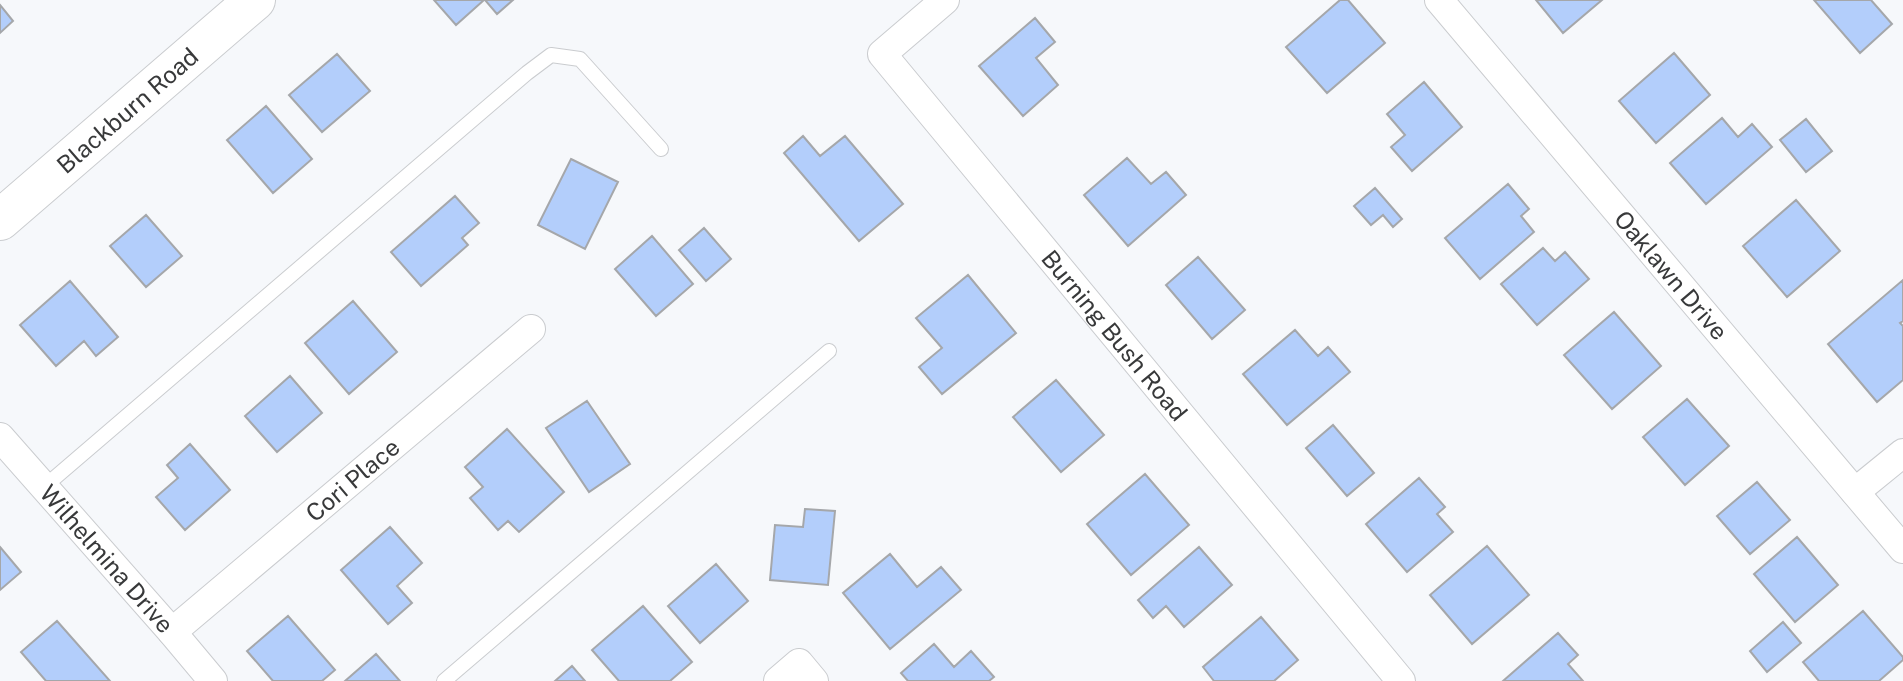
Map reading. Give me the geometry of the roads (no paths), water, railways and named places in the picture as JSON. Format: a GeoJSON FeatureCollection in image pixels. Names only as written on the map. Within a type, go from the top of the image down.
{"type":"FeatureCollection","features":[{"type":"Feature","properties":{"kind":"main road","name":"Blackburn Road"},"geometry":{"type":"LineString","coordinates":[[0,220],[255,0]]}},
{"type":"Feature","properties":{"kind":"street","name":"Burning Bush Road"},"geometry":{"type":"LineString","coordinates":[[945,0],[882,54],[1401,681]]}},
{"type":"Feature","properties":{"kind":"street","name":"Oaklawn Drive"},"geometry":{"type":"LineString","coordinates":[[1439,0],[1903,549]]}},
{"type":"Feature","properties":{"kind":"street","name":"Cori Place"},"geometry":{"type":"LineString","coordinates":[[172,632],[531,329]]}},
{"type":"Feature","properties":{"kind":"street","name":"Wilhelmina Drive"},"geometry":{"type":"LineString","coordinates":[[3,447],[44,487],[213,681]]}},
{"type":"Feature","properties":{"kind":"street"},"geometry":{"type":"LineString","coordinates":[[1855,492],[1903,453]]}},
{"type":"Feature","properties":{"kind":"street"},"geometry":{"type":"LineString","coordinates":[[778,681],[799,663],[814,681]]}},
{"type":"Feature","properties":{"kind":"lane"},"geometry":{"type":"LineString","coordinates":[[44,487],[551,55],[580,59],[661,149]]}},
{"type":"Feature","properties":{"kind":"lane"},"geometry":{"type":"LineString","coordinates":[[444,681],[829,351]]}}]}
